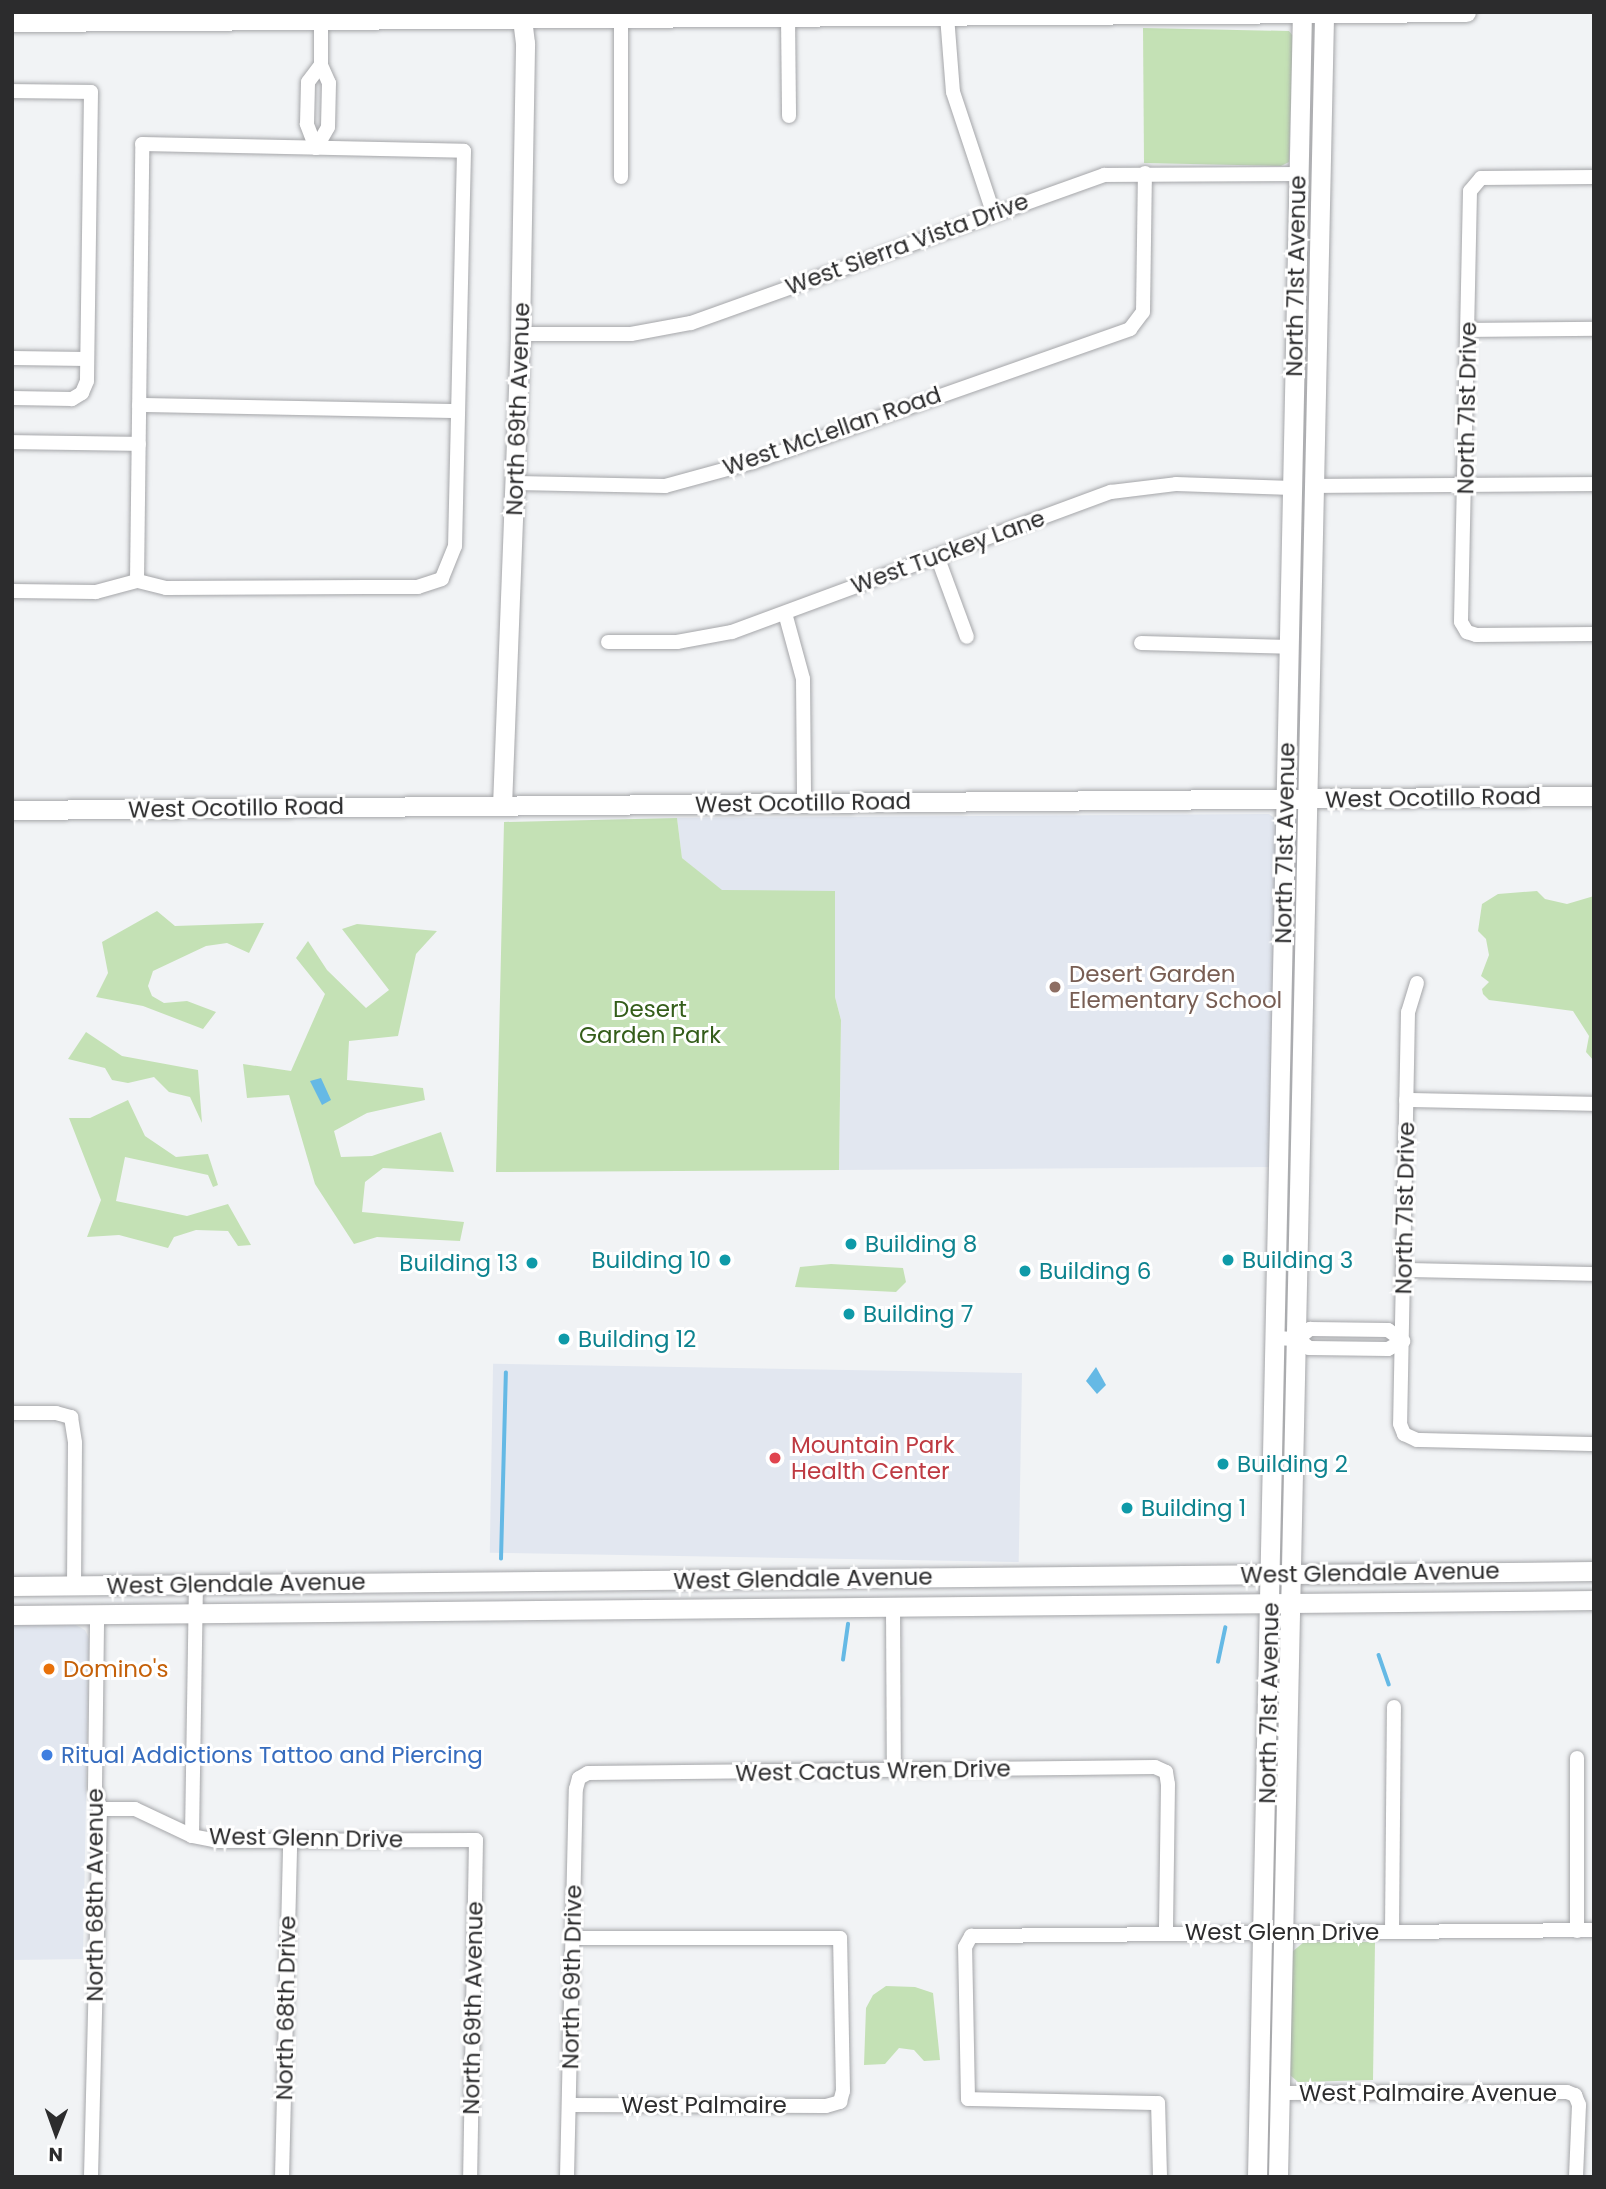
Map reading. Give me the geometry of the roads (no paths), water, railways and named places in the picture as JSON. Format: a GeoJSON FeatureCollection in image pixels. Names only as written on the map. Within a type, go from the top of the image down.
{"type":"FeatureCollection","features":[{"type":"Feature","properties":{"kind":"street"},"geometry":{"type":"LineString","coordinates":[[12,22],[321,20],[521,15],[621,18],[1466,12]]}},
{"type":"Feature","properties":{"kind":"street","name":"North 71st Avenue"},"geometry":{"type":"LineString","coordinates":[[1257,2177],[1273,1933],[1281,1604],[1272,1574],[1302,13]]}},
{"type":"Feature","properties":{"kind":"street","name":"North 71st Avenue"},"geometry":{"type":"LineString","coordinates":[[1281,1604],[1292,1575],[1324,13]]}},
{"type":"Feature","properties":{"kind":"street","name":"North 69th Avenue"},"geometry":{"type":"LineString","coordinates":[[502,806],[520,334],[525,43],[521,15]]}},
{"type":"Feature","properties":{"kind":"street"},"geometry":{"type":"LineString","coordinates":[[788,16],[789,117]]}},
{"type":"Feature","properties":{"kind":"street"},"geometry":{"type":"LineString","coordinates":[[947,16],[953,92],[993,212]]}},
{"type":"Feature","properties":{"kind":"street"},"geometry":{"type":"LineString","coordinates":[[621,18],[621,177]]}},
{"type":"Feature","properties":{"kind":"street"},"geometry":{"type":"LineString","coordinates":[[316,148],[328,127],[330,83],[321,65],[321,20]]}},
{"type":"Feature","properties":{"kind":"street"},"geometry":{"type":"LineString","coordinates":[[316,148],[307,124],[308,82],[321,65]]}},
{"type":"Feature","properties":{"kind":"street"},"geometry":{"type":"LineString","coordinates":[[12,91],[91,92],[87,380],[82,393],[72,399],[12,398]]}},
{"type":"Feature","properties":{"kind":"street"},"geometry":{"type":"LineString","coordinates":[[12,591],[96,592],[137,581],[166,589],[418,586],[442,579],[455,545],[464,151],[142,144],[137,581]]}},
{"type":"Feature","properties":{"kind":"street","name":"West Sierra Vista Drive"},"geometry":{"type":"LineString","coordinates":[[520,334],[631,334],[691,323],[1085,178],[1145,173],[1297,174]]}},
{"type":"Feature","properties":{"kind":"street","name":"West McLellan Road"},"geometry":{"type":"LineString","coordinates":[[516,482],[665,486],[753,462],[1130,329],[1138,323],[1143,312],[1145,173]]}},
{"type":"Feature","properties":{"kind":"street","name":"North 71st Drive"},"geometry":{"type":"LineString","coordinates":[[1594,177],[1481,178],[1474,184],[1461,622],[1467,632],[1594,634]]}},
{"type":"Feature","properties":{"kind":"street"},"geometry":{"type":"LineString","coordinates":[[1468,330],[1594,329]]}},
{"type":"Feature","properties":{"kind":"street"},"geometry":{"type":"LineString","coordinates":[[12,358],[87,359]]}},
{"type":"Feature","properties":{"kind":"street"},"geometry":{"type":"LineString","coordinates":[[139,405],[458,411]]}},
{"type":"Feature","properties":{"kind":"street"},"geometry":{"type":"LineString","coordinates":[[12,442],[139,444]]}},
{"type":"Feature","properties":{"kind":"street"},"geometry":{"type":"LineString","coordinates":[[1314,486],[1594,484]]}},
{"type":"Feature","properties":{"kind":"street","name":"West Tuckey Lane"},"geometry":{"type":"LineString","coordinates":[[608,642],[704,639],[785,613],[1111,492],[1142,485],[1292,488]]}},
{"type":"Feature","properties":{"kind":"street"},"geometry":{"type":"LineString","coordinates":[[937,556],[967,637]]}},
{"type":"Feature","properties":{"kind":"street"},"geometry":{"type":"LineString","coordinates":[[785,613],[803,679],[803,803]]}},
{"type":"Feature","properties":{"kind":"street"},"geometry":{"type":"LineString","coordinates":[[1141,643],[1289,647]]}},
{"type":"Feature","properties":{"kind":"street","name":"West Ocotillo Road"},"geometry":{"type":"LineString","coordinates":[[12,810],[1594,796]]}},
{"type":"Feature","properties":{"kind":"street","name":"North 71st Drive"},"geometry":{"type":"LineString","coordinates":[[1418,983],[1408,1012],[1400,1424],[1404,1434],[1417,1440],[1594,1444]]}},
{"type":"Feature","properties":{"kind":"street"},"geometry":{"type":"LineString","coordinates":[[1406,1100],[1594,1104]]}},
{"type":"Feature","properties":{"kind":"street"},"geometry":{"type":"LineString","coordinates":[[1404,1270],[1594,1274]]}},
{"type":"Feature","properties":{"kind":"street"},"geometry":{"type":"LineString","coordinates":[[1276,1338],[1298,1339],[1310,1329],[1388,1331],[1403,1341]]}},
{"type":"Feature","properties":{"kind":"street"},"geometry":{"type":"LineString","coordinates":[[12,1413],[71,1417],[75,1443],[74,1586],[42,1597],[12,1598]]}},
{"type":"Feature","properties":{"kind":"street","name":"West Glendale Avenue"},"geometry":{"type":"LineString","coordinates":[[12,1586],[1594,1571]]}},
{"type":"Feature","properties":{"kind":"street"},"geometry":{"type":"LineString","coordinates":[[667,1580],[667,1609]]}},
{"type":"Feature","properties":{"kind":"street"},"geometry":{"type":"LineString","coordinates":[[192,1836],[196,1584]]}},
{"type":"Feature","properties":{"kind":"street","name":"West Glendale Avenue"},"geometry":{"type":"LineString","coordinates":[[12,1615],[1594,1600]]}},
{"type":"Feature","properties":{"kind":"street"},"geometry":{"type":"LineString","coordinates":[[894,1606],[894,1771]]}},
{"type":"Feature","properties":{"kind":"street","name":"North 68th Avenue"},"geometry":{"type":"LineString","coordinates":[[91,2177],[100,1809],[95,1788],[97,1614]]}},
{"type":"Feature","properties":{"kind":"street"},"geometry":{"type":"LineString","coordinates":[[1392,1931],[1394,1707]]}},
{"type":"Feature","properties":{"kind":"street"},"geometry":{"type":"LineString","coordinates":[[1577,1758],[1577,1931]]}},
{"type":"Feature","properties":{"kind":"street","name":"West Cactus Wren Drive"},"geometry":{"type":"LineString","coordinates":[[579,1778],[588,1773],[1155,1767],[1166,1772],[1166,1933]]}},
{"type":"Feature","properties":{"kind":"street","name":"North 69th Drive"},"geometry":{"type":"LineString","coordinates":[[567,2177],[572,1938],[579,1778]]}},
{"type":"Feature","properties":{"kind":"street","name":"West Glenn Drive"},"geometry":{"type":"LineString","coordinates":[[100,1809],[135,1809],[192,1836],[290,1840],[476,1840]]}},
{"type":"Feature","properties":{"kind":"street","name":"North 68th Drive"},"geometry":{"type":"LineString","coordinates":[[282,2177],[290,1840]]}},
{"type":"Feature","properties":{"kind":"street","name":"North 69th Avenue"},"geometry":{"type":"LineString","coordinates":[[470,2177],[476,1840]]}},
{"type":"Feature","properties":{"kind":"street","name":"West Glenn Drive"},"geometry":{"type":"LineString","coordinates":[[1160,2177],[1158,2103],[968,2099],[965,1944],[971,1936],[1594,1930]]}},
{"type":"Feature","properties":{"kind":"street","name":"North 71st Avenue"},"geometry":{"type":"LineString","coordinates":[[1273,1933],[1280,2093],[1278,2177]]}},
{"type":"Feature","properties":{"kind":"street","name":"West Palmaire"},"geometry":{"type":"LineString","coordinates":[[569,2105],[826,2106],[840,2102],[841,1938],[572,1938]]}},
{"type":"Feature","properties":{"kind":"street","name":"West Palmaire Avenue"},"geometry":{"type":"LineString","coordinates":[[1280,2093],[1575,2095],[1579,2105],[1576,2177]]}},
{"type":"Feature","properties":{"kind":"water"},"geometry":{"type":"Polygon","coordinates":[[[321,1078],[331,1100],[322,1105],[310,1081],[321,1078]]]}},
{"type":"Feature","properties":{"kind":"water"},"geometry":{"type":"Polygon","coordinates":[[[1096,1367],[1106,1385],[1097,1394],[1086,1381],[1096,1367]]]}},
{"type":"Feature","properties":{"kind":"waterway"},"geometry":{"type":"LineString","coordinates":[[501,1559],[506,1373]]}},
{"type":"Feature","properties":{"kind":"waterway"},"geometry":{"type":"LineString","coordinates":[[843,1660],[848,1624]]}},
{"type":"Feature","properties":{"kind":"waterway"},"geometry":{"type":"LineString","coordinates":[[1218,1662],[1225,1628]]}},
{"type":"Feature","properties":{"kind":"waterway"},"geometry":{"type":"LineString","coordinates":[[1379,1655],[1389,1684]]}},
{"type":"Feature","properties":{"kind":"place","name":"Desert Garden Elementary School"},"geometry":{"type":"Point","coordinates":[1055,987]}},
{"type":"Feature","properties":{"kind":"place","name":"Building 8"},"geometry":{"type":"Point","coordinates":[851,1244]}},
{"type":"Feature","properties":{"kind":"place","name":"Building 10"},"geometry":{"type":"Point","coordinates":[725,1260]}},
{"type":"Feature","properties":{"kind":"place","name":"Building 3"},"geometry":{"type":"Point","coordinates":[1228,1260]}},
{"type":"Feature","properties":{"kind":"place","name":"Building 13"},"geometry":{"type":"Point","coordinates":[532,1263]}},
{"type":"Feature","properties":{"kind":"place","name":"Building 6"},"geometry":{"type":"Point","coordinates":[1025,1271]}},
{"type":"Feature","properties":{"kind":"place","name":"Building 7"},"geometry":{"type":"Point","coordinates":[849,1314]}},
{"type":"Feature","properties":{"kind":"place","name":"Building 12"},"geometry":{"type":"Point","coordinates":[564,1339]}},
{"type":"Feature","properties":{"kind":"place","name":"Mountain Park Health Center"},"geometry":{"type":"Point","coordinates":[775,1458]}},
{"type":"Feature","properties":{"kind":"place","name":"Building 2"},"geometry":{"type":"Point","coordinates":[1223,1464]}},
{"type":"Feature","properties":{"kind":"place","name":"Building 1"},"geometry":{"type":"Point","coordinates":[1127,1508]}},
{"type":"Feature","properties":{"kind":"place","name":"Domino's"},"geometry":{"type":"Point","coordinates":[49,1669]}},
{"type":"Feature","properties":{"kind":"place","name":"Ritual Addictions Tattoo and Piercing"},"geometry":{"type":"Point","coordinates":[47,1755]}},
{"type":"Feature","properties":{"kind":"park label","name":"Desert Garden Park"},"geometry":{"type":"Point","coordinates":[650,1022]}}]}
